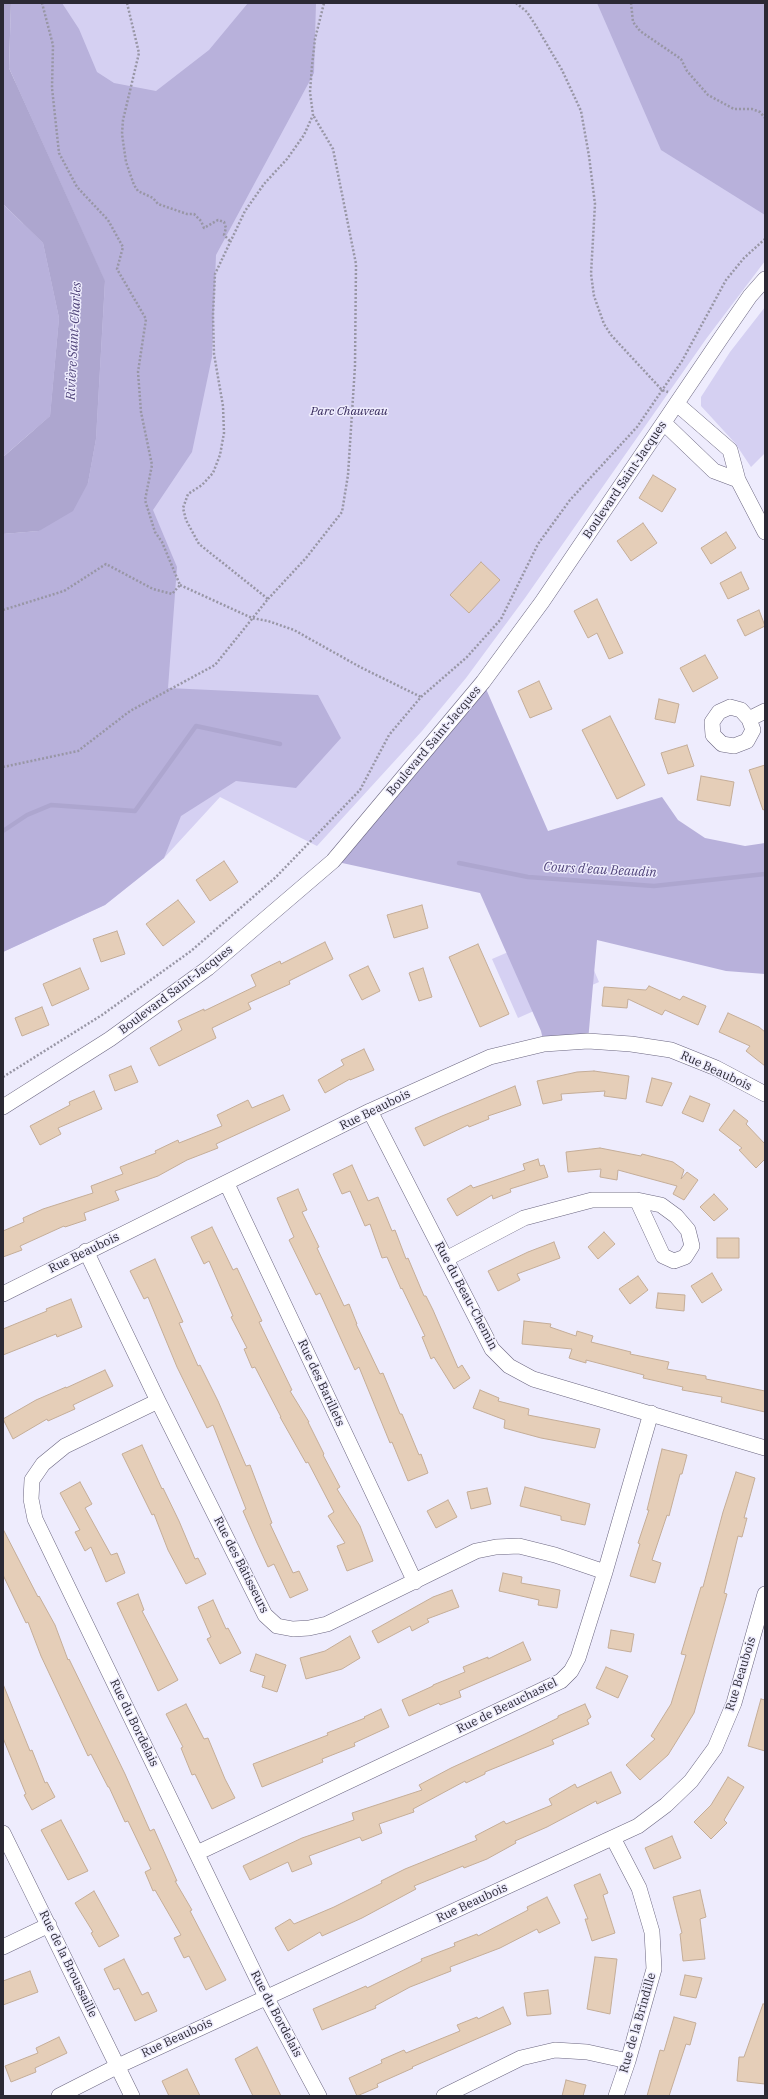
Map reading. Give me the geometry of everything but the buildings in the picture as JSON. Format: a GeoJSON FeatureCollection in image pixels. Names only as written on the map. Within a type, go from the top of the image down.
{"type":"FeatureCollection","features":[{"type":"Feature","properties":{"kind":"street","name":"Boulevard Saint-Jacques"},"geometry":{"type":"LineString","coordinates":[[3,1107],[110,1039],[208,968],[333,861],[483,682],[542,602],[750,296],[765,279]]}},
{"type":"Feature","properties":{"kind":"street"},"geometry":{"type":"LineString","coordinates":[[677,404],[730,450],[738,480],[765,532]]}},
{"type":"Feature","properties":{"kind":"street"},"geometry":{"type":"LineString","coordinates":[[664,423],[714,471],[738,480]]}},
{"type":"Feature","properties":{"kind":"street"},"geometry":{"type":"LineString","coordinates":[[750,719],[765,711]]}},
{"type":"Feature","properties":{"kind":"street","name":"Rue Beaubois"},"geometry":{"type":"LineString","coordinates":[[3,1294],[86,1251],[227,1184],[370,1111],[490,1057],[544,1044],[588,1041],[631,1044],[671,1050],[716,1068],[765,1094]]}},
{"type":"Feature","properties":{"kind":"street","name":"Rue du Beau-Chemin"},"geometry":{"type":"LineString","coordinates":[[370,1111],[492,1349],[509,1366],[533,1378],[765,1448]]}},
{"type":"Feature","properties":{"kind":"street","name":"Rue des Barillets"},"geometry":{"type":"LineString","coordinates":[[227,1184],[415,1582]]}},
{"type":"Feature","properties":{"kind":"street"},"geometry":{"type":"LineString","coordinates":[[446,1259],[524,1218],[592,1200],[638,1200]]}},
{"type":"Feature","properties":{"kind":"street","name":"Rue des Bâtisseurs"},"geometry":{"type":"LineString","coordinates":[[86,1251],[158,1401],[266,1615],[277,1626],[294,1629],[309,1628],[327,1624],[476,1551],[496,1547],[519,1546],[555,1555],[605,1572]]}},
{"type":"Feature","properties":{"kind":"street","name":"Rue du Bordelais"},"geometry":{"type":"LineString","coordinates":[[158,1401],[65,1446],[43,1464],[32,1480],[31,1499],[35,1518],[266,1997],[319,2096]]}},
{"type":"Feature","properties":{"kind":"street","name":"Rue de Beauchastel"},"geometry":{"type":"LineString","coordinates":[[197,1853],[561,1681],[571,1671],[578,1658],[605,1572],[651,1413]]}},
{"type":"Feature","properties":{"kind":"street","name":"Rue Beaubois"},"geometry":{"type":"LineString","coordinates":[[59,2096],[118,2066],[638,1826],[666,1805],[691,1781],[715,1748],[734,1703],[765,1594]]}},
{"type":"Feature","properties":{"kind":"street","name":"Rue de la Broussaille"},"geometry":{"type":"LineString","coordinates":[[3,1833],[132,2096]]}},
{"type":"Feature","properties":{"kind":"street","name":"Rue de la Brindille"},"geometry":{"type":"LineString","coordinates":[[613,1838],[639,1888],[652,1932],[654,1969],[628,2061],[616,2096]]}},
{"type":"Feature","properties":{"kind":"street"},"geometry":{"type":"LineString","coordinates":[[3,1947],[49,1925]]}},
{"type":"Feature","properties":{"kind":"street"},"geometry":{"type":"LineString","coordinates":[[444,2096],[521,2058],[555,2050],[587,2052],[628,2061]]}},
{"type":"Feature","properties":{"kind":"path"},"geometry":{"type":"LineString","coordinates":[[42,3],[53,45],[52,88],[59,153],[76,187],[108,220],[123,247],[117,269],[146,319],[138,372],[141,412],[152,465],[145,500],[155,532],[162,542],[180,585],[252,618],[268,621],[294,630],[360,667],[421,697]]}},
{"type":"Feature","properties":{"kind":"path"},"geometry":{"type":"LineString","coordinates":[[127,3],[139,53],[123,120],[122,134],[126,162],[134,185],[138,190],[153,198],[158,204],[187,214],[194,214],[201,220],[204,228],[218,220],[224,222],[226,228],[224,235],[230,241]]}},
{"type":"Feature","properties":{"kind":"path"},"geometry":{"type":"LineString","coordinates":[[3,767],[78,751],[130,710],[215,664],[268,598],[306,558],[342,512],[351,447],[355,366],[356,264],[333,149],[313,115],[310,92],[315,39],[324,3]]}},
{"type":"Feature","properties":{"kind":"path"},"geometry":{"type":"LineString","coordinates":[[516,3],[527,12],[536,26],[562,70],[581,111],[590,156],[595,204],[591,274],[594,296],[611,335],[662,390]]}},
{"type":"Feature","properties":{"kind":"path"},"geometry":{"type":"LineString","coordinates":[[631,3],[633,22],[640,31],[681,59],[687,71],[708,95],[734,109],[752,108],[760,112],[765,118]]}},
{"type":"Feature","properties":{"kind":"path"},"geometry":{"type":"LineString","coordinates":[[268,598],[199,544],[186,520],[183,508],[188,494],[202,485],[213,473],[220,456],[224,433],[223,406],[214,354],[213,315],[215,274],[245,211],[264,184],[287,159],[304,135],[313,115]]}},
{"type":"Feature","properties":{"kind":"path"},"geometry":{"type":"LineString","coordinates":[[3,1077],[102,1015],[191,951],[276,877],[360,790],[389,735],[421,697],[467,657],[501,619],[538,544],[570,500],[638,427],[699,331],[726,280],[744,258],[765,239]]}},
{"type":"Feature","properties":{"kind":"path"},"geometry":{"type":"LineString","coordinates":[[3,610],[64,591],[106,564],[153,589],[172,594],[180,585]]}},
{"type":"Feature","properties":{"kind":"green space","name":"Parc Chauveau"},"geometry":{"type":"Polygon","coordinates":[[[11,3],[765,3],[765,261],[706,339],[525,598],[466,678],[422,731],[317,846],[220,797],[164,858],[105,905],[3,952],[3,534],[39,531],[11,3]]]}},
{"type":"Feature","properties":{"kind":"green space"},"geometry":{"type":"Polygon","coordinates":[[[765,307],[765,453],[751,467],[735,443],[701,406],[701,397],[730,352],[765,307]]]}},
{"type":"Feature","properties":{"kind":"green space"},"geometry":{"type":"Polygon","coordinates":[[[578,933],[599,982],[518,1018],[492,959],[520,947],[578,933]]]}},
{"type":"Feature","properties":{"kind":"shaded area"},"geometry":{"type":"Polygon","coordinates":[[[11,3],[62,3],[79,29],[97,72],[114,83],[156,91],[209,50],[248,3],[316,3],[314,73],[216,255],[212,357],[192,452],[153,510],[177,567],[168,688],[318,695],[341,738],[296,788],[236,781],[181,816],[164,858],[105,905],[3,952],[3,534],[39,531],[88,483],[96,439],[105,282],[9,68],[11,3]]]}},
{"type":"Feature","properties":{"kind":"shaded area"},"geometry":{"type":"Polygon","coordinates":[[[597,3],[765,3],[765,215],[661,150],[597,3]]]}},
{"type":"Feature","properties":{"kind":"shaded area"},"geometry":{"type":"Polygon","coordinates":[[[3,204],[43,243],[59,318],[50,416],[3,457],[3,204]]]}},
{"type":"Feature","properties":{"kind":"shaded area"},"geometry":{"type":"Polygon","coordinates":[[[483,682],[548,831],[662,797],[678,820],[705,838],[745,846],[765,843],[765,974],[726,971],[597,940],[588,1041],[544,1044],[541,1031],[480,893],[333,861],[483,682]]]}},
{"type":"Feature","properties":{"kind":"water","name":"Rivière Saint-Charles"},"geometry":{"type":"Polygon","coordinates":[[[3,3],[11,3],[9,68],[105,281],[96,439],[88,483],[73,511],[39,531],[3,534],[3,457],[50,416],[59,318],[43,243],[3,204],[3,3]]]}},
{"type":"Feature","properties":{"kind":"waterway","name":"Cours d'eau Beaudin"},"geometry":{"type":"LineString","coordinates":[[3,831],[27,815],[51,805],[135,811],[196,726],[280,744]]}},
{"type":"Feature","properties":{"kind":"waterway","name":"Cours d'eau Beaudin"},"geometry":{"type":"LineString","coordinates":[[459,863],[528,877],[654,886],[765,874]]}}]}
